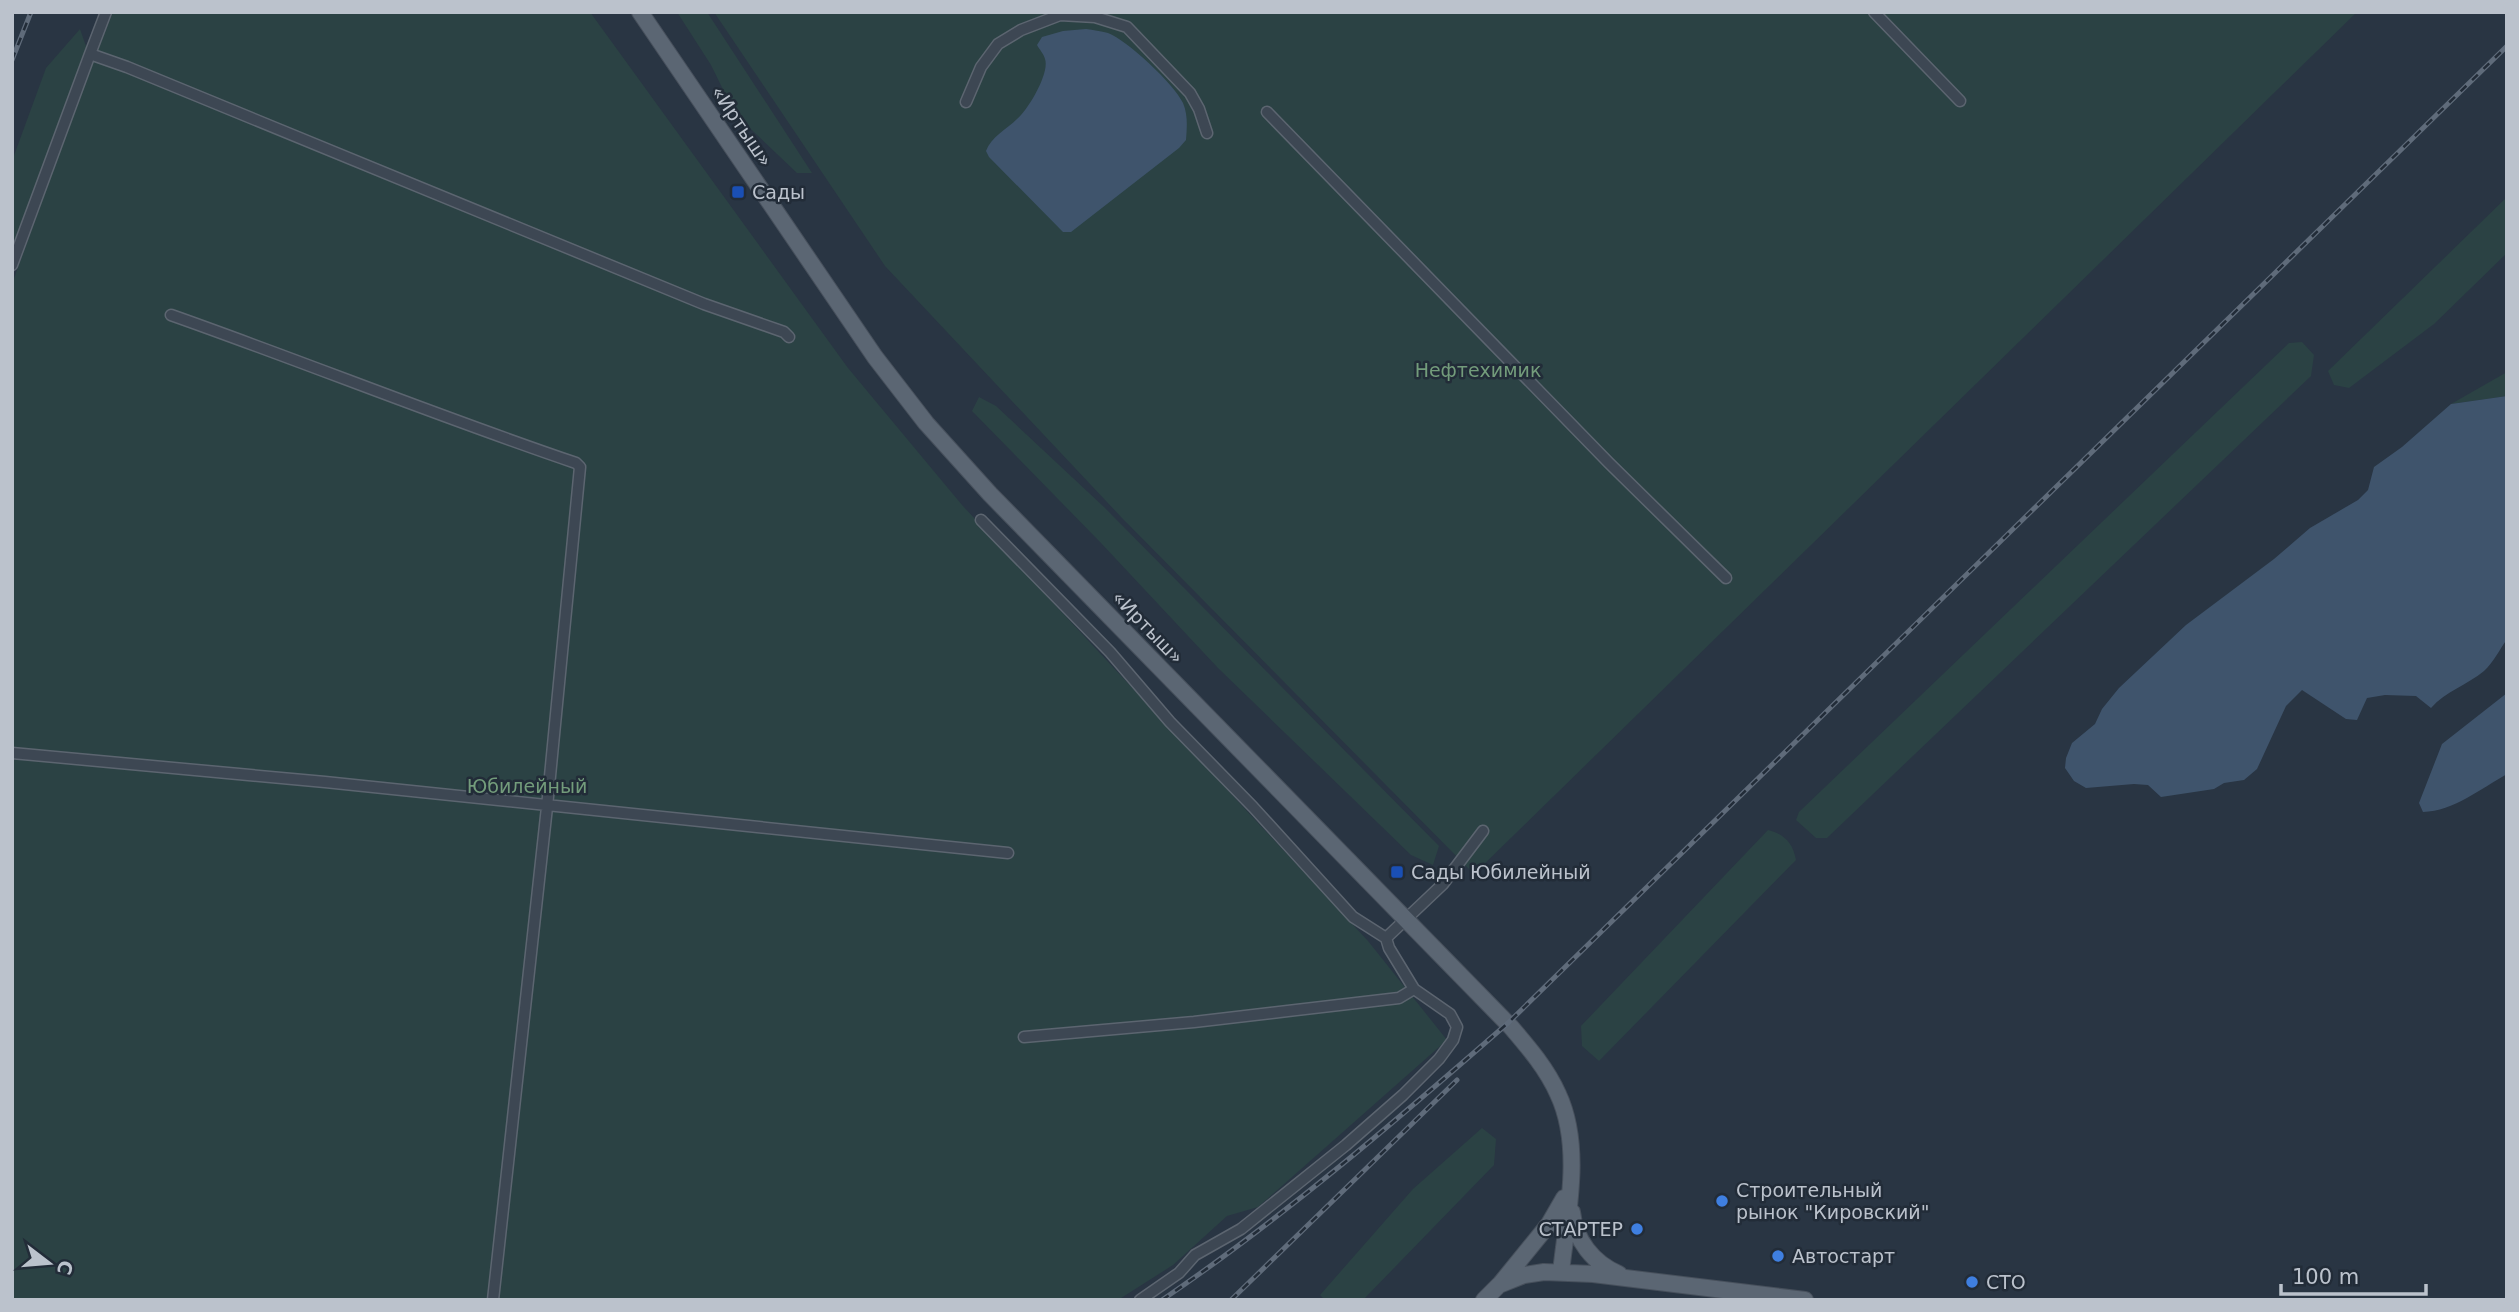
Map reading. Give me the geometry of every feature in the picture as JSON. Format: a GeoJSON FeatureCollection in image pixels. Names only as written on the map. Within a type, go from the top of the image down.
{"type":"FeatureCollection","features":[{"type":"Feature","properties":{"kind":"main road","name":"«Иртыш»"},"geometry":{"type":"LineString","coordinates":[[640,12],[875,357],[926,423],[1008,513],[1511,1027],[1544,1067],[1560,1096],[1568,1127],[1570,1185],[1561,1272]]}},
{"type":"Feature","properties":{"kind":"main road"},"geometry":{"type":"LineString","coordinates":[[1570,1185],[1572,1217],[1578,1237],[1587,1251],[1602,1265],[1628,1278]]}},
{"type":"Feature","properties":{"kind":"main road"},"geometry":{"type":"LineString","coordinates":[[1484,1300],[1549,1224],[1570,1185]]}},
{"type":"Feature","properties":{"kind":"main road"},"geometry":{"type":"LineString","coordinates":[[1499,1285],[1524,1275],[1561,1272],[1628,1278],[1749,1297],[1805,1300]]}},
{"type":"Feature","properties":{"kind":"street"},"geometry":{"type":"LineString","coordinates":[[12,265],[106,12]]}},
{"type":"Feature","properties":{"kind":"street"},"geometry":{"type":"LineString","coordinates":[[1874,12],[1960,100]]}},
{"type":"Feature","properties":{"kind":"street"},"geometry":{"type":"LineString","coordinates":[[966,102],[981,67],[998,44],[1021,30],[1060,15],[1095,18],[1126,27],[1181,83],[1199,109],[1207,133]]}},
{"type":"Feature","properties":{"kind":"street"},"geometry":{"type":"LineString","coordinates":[[90,54],[128,67],[704,304],[784,332],[789,337]]}},
{"type":"Feature","properties":{"kind":"street"},"geometry":{"type":"LineString","coordinates":[[1267,112],[1726,578]]}},
{"type":"Feature","properties":{"kind":"street"},"geometry":{"type":"LineString","coordinates":[[171,315],[280,353],[457,422],[579,464],[547,807],[493,1300]]}},
{"type":"Feature","properties":{"kind":"street"},"geometry":{"type":"LineString","coordinates":[[981,520],[1110,652],[1170,722],[1253,807],[1353,917],[1385,938],[1414,989],[1450,1014],[1457,1027],[1453,1040],[1439,1059],[1403,1095],[1241,1229],[1195,1255],[1179,1273],[1140,1300]]}},
{"type":"Feature","properties":{"kind":"street"},"geometry":{"type":"LineString","coordinates":[[12,753],[325,782],[547,807],[1008,852]]}},
{"type":"Feature","properties":{"kind":"street"},"geometry":{"type":"LineString","coordinates":[[1385,938],[1443,884],[1483,831]]}},
{"type":"Feature","properties":{"kind":"street"},"geometry":{"type":"LineString","coordinates":[[1024,1037],[1220,1019],[1399,998],[1414,989]]}},
{"type":"Feature","properties":{"kind":"green space","name":"Юбилейный"},"geometry":{"type":"Polygon","coordinates":[[[113,12],[590,12],[848,368],[962,505],[1368,941],[1447,1040],[1258,1207],[1227,1216],[1173,1265],[1118,1300],[12,1300],[12,284],[113,12]]]}},
{"type":"Feature","properties":{"kind":"green space"},"geometry":{"type":"Polygon","coordinates":[[[677,12],[707,12],[812,173],[797,173],[735,114],[711,65],[677,12]]]}},
{"type":"Feature","properties":{"kind":"green space","name":"Нефтехимик"},"geometry":{"type":"Polygon","coordinates":[[[714,12],[2357,12],[1474,874],[1122,518],[885,266],[714,12]]]}},
{"type":"Feature","properties":{"kind":"green space"},"geometry":{"type":"Polygon","coordinates":[[[80,29],[87,49],[12,265],[12,161],[46,68],[80,29]]]}},
{"type":"Feature","properties":{"kind":"green space"},"geometry":{"type":"Polygon","coordinates":[[[2507,197],[2507,253],[2434,324],[2349,388],[2334,385],[2328,371],[2507,197]]]}},
{"type":"Feature","properties":{"kind":"green space"},"geometry":{"type":"Polygon","coordinates":[[[2302,342],[2314,355],[2311,376],[1827,838],[1816,838],[1796,820],[1799,812],[2289,343],[2302,342]]]}},
{"type":"Feature","properties":{"kind":"green space"},"geometry":{"type":"Polygon","coordinates":[[[2507,372],[2507,396],[2451,404],[2507,372]]]}},
{"type":"Feature","properties":{"kind":"green space"},"geometry":{"type":"Polygon","coordinates":[[[979,397],[996,406],[1104,507],[1439,846],[1433,865],[1411,855],[1218,668],[972,411],[979,397]]]}},
{"type":"Feature","properties":{"kind":"green space"},"geometry":{"type":"Polygon","coordinates":[[[1768,830],[1787,840],[1796,860],[1599,1061],[1582,1046],[1581,1026],[1768,830]]]}},
{"type":"Feature","properties":{"kind":"green space"},"geometry":{"type":"Polygon","coordinates":[[[1482,1128],[1496,1139],[1494,1165],[1363,1300],[1325,1300],[1320,1295],[1413,1189],[1482,1128]]]}},
{"type":"Feature","properties":{"kind":"water"},"geometry":{"type":"Polygon","coordinates":[[[1086,29],[1116,37],[1138,53],[1170,85],[1185,108],[1186,140],[1071,232],[1063,232],[986,151],[995,137],[1022,114],[1037,91],[1046,65],[1037,45],[1042,37],[1063,31],[1086,29]]]}},
{"type":"Feature","properties":{"kind":"water"},"geometry":{"type":"Polygon","coordinates":[[[2507,396],[2507,639],[2484,671],[2443,697],[2431,708],[2416,696],[2385,695],[2367,698],[2357,720],[2346,719],[2302,690],[2286,706],[2257,769],[2244,780],[2224,783],[2214,789],[2161,797],[2148,785],[2086,788],[2074,781],[2065,768],[2072,743],[2095,724],[2102,709],[2119,688],[2186,625],[2274,559],[2310,528],[2358,500],[2368,490],[2374,467],[2402,447],[2451,404],[2507,396]]]}},
{"type":"Feature","properties":{"kind":"water"},"geometry":{"type":"Polygon","coordinates":[[[2507,693],[2507,774],[2445,808],[2423,812],[2419,803],[2442,744],[2507,693]]]}},
{"type":"Feature","properties":{"kind":"railway"},"geometry":{"type":"LineString","coordinates":[[12,60],[31,12]]}},
{"type":"Feature","properties":{"kind":"railway"},"geometry":{"type":"LineString","coordinates":[[1162,1300],[1296,1201],[1508,1023],[2507,46]]}},
{"type":"Feature","properties":{"kind":"railway"},"geometry":{"type":"LineString","coordinates":[[1231,1300],[1457,1080]]}},
{"type":"Feature","properties":{"kind":"place","name":"Сады"},"geometry":{"type":"Point","coordinates":[738,192]}},
{"type":"Feature","properties":{"kind":"place","name":"Сады Юбилейный"},"geometry":{"type":"Point","coordinates":[1397,872]}},
{"type":"Feature","properties":{"kind":"place","name":"Строительный рынок \"Кировский\""},"geometry":{"type":"Point","coordinates":[1722,1201]}},
{"type":"Feature","properties":{"kind":"place","name":"СТАРТЕР"},"geometry":{"type":"Point","coordinates":[1637,1229]}},
{"type":"Feature","properties":{"kind":"place","name":"Автостарт"},"geometry":{"type":"Point","coordinates":[1778,1256]}},
{"type":"Feature","properties":{"kind":"place","name":"СТО"},"geometry":{"type":"Point","coordinates":[1972,1282]}}]}
